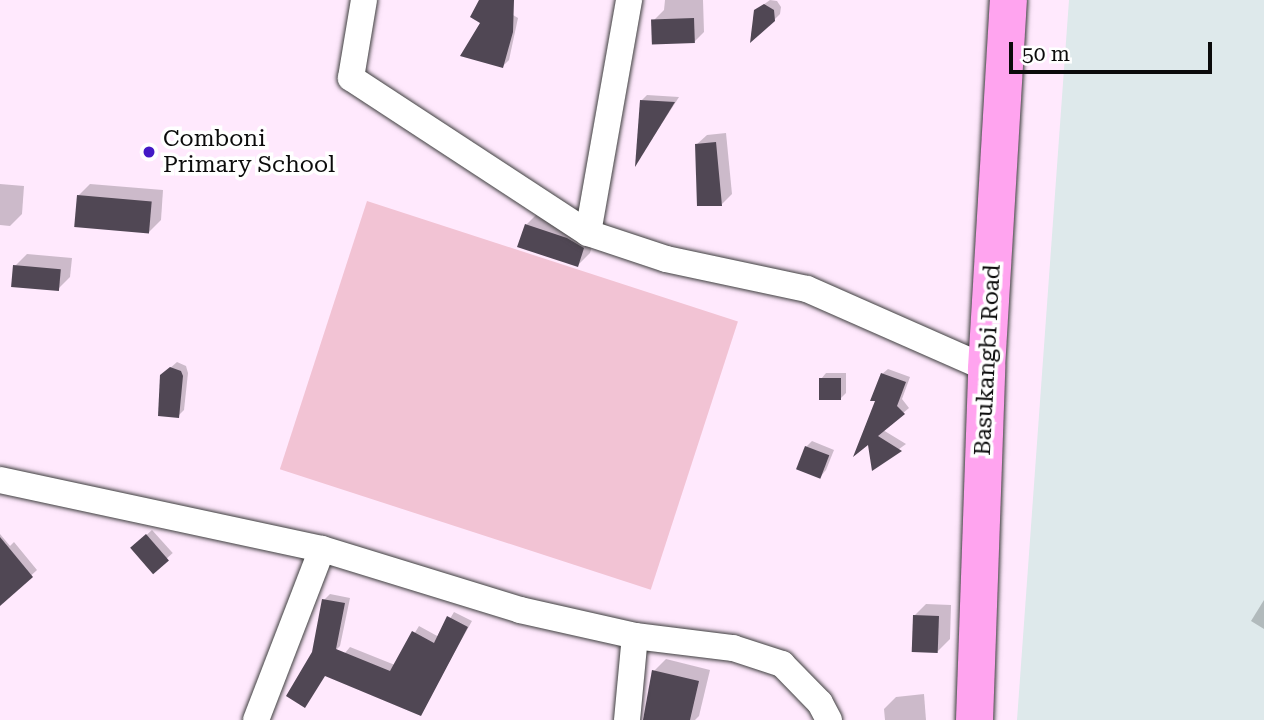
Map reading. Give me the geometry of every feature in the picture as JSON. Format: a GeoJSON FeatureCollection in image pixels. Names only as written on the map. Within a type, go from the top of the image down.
{"type":"FeatureCollection","features":[{"type":"Feature","properties":{"kind":"street"},"geometry":{"type":"LineString","coordinates":[[363,0],[351,78],[588,233],[666,259],[807,289],[986,368]]}},
{"type":"Feature","properties":{"kind":"street"},"geometry":{"type":"LineString","coordinates":[[588,233],[629,0]]}},
{"type":"Feature","properties":{"kind":"street","name":"Basukangbi Road"},"geometry":{"type":"LineString","coordinates":[[974,720],[986,368],[1008,0]]}},
{"type":"Feature","properties":{"kind":"street"},"geometry":{"type":"LineString","coordinates":[[0,480],[323,549],[520,610],[635,636],[733,648],[782,664],[820,703],[829,720]]}},
{"type":"Feature","properties":{"kind":"street"},"geometry":{"type":"LineString","coordinates":[[256,720],[323,549]]}},
{"type":"Feature","properties":{"kind":"street"},"geometry":{"type":"LineString","coordinates":[[627,720],[635,636]]}},
{"type":"Feature","properties":{"kind":"shaded area"},"geometry":{"type":"Polygon","coordinates":[[[1069,0],[1264,0],[1264,720],[1017,720],[1069,0]]]}},
{"type":"Feature","properties":{"kind":"shaded area"},"geometry":{"type":"Polygon","coordinates":[[[367,201],[738,322],[651,590],[280,469],[367,201]]]}},
{"type":"Feature","properties":{"kind":"building"},"geometry":{"type":"Polygon","coordinates":[[[479,0],[514,0],[513,32],[503,68],[460,56],[480,23],[470,17],[479,0]]]}},
{"type":"Feature","properties":{"kind":"building"},"geometry":{"type":"Polygon","coordinates":[[[764,4],[774,10],[775,21],[750,43],[754,10],[764,4]]]}},
{"type":"Feature","properties":{"kind":"building"},"geometry":{"type":"Polygon","coordinates":[[[694,18],[695,43],[652,44],[651,20],[694,18]]]}},
{"type":"Feature","properties":{"kind":"building"},"geometry":{"type":"Polygon","coordinates":[[[640,100],[675,102],[635,167],[640,100]]]}},
{"type":"Feature","properties":{"kind":"building"},"geometry":{"type":"Polygon","coordinates":[[[716,142],[722,206],[697,206],[695,144],[716,142]]]}},
{"type":"Feature","properties":{"kind":"building"},"geometry":{"type":"Polygon","coordinates":[[[77,195],[152,202],[149,233],[74,227],[77,195]]]}},
{"type":"Feature","properties":{"kind":"building"},"geometry":{"type":"Polygon","coordinates":[[[525,224],[567,238],[584,248],[578,267],[517,247],[525,224]]]}},
{"type":"Feature","properties":{"kind":"building"},"geometry":{"type":"Polygon","coordinates":[[[13,265],[61,269],[59,291],[11,287],[13,265]]]}},
{"type":"Feature","properties":{"kind":"building"},"geometry":{"type":"Polygon","coordinates":[[[170,367],[181,371],[183,376],[179,418],[158,416],[160,375],[170,367]]]}},
{"type":"Feature","properties":{"kind":"building"},"geometry":{"type":"Polygon","coordinates":[[[881,373],[906,382],[897,406],[905,414],[878,436],[902,451],[872,471],[868,445],[853,457],[875,401],[870,401],[881,373]]]}},
{"type":"Feature","properties":{"kind":"building"},"geometry":{"type":"Polygon","coordinates":[[[819,378],[841,378],[841,400],[819,400],[819,378]]]}},
{"type":"Feature","properties":{"kind":"building"},"geometry":{"type":"Polygon","coordinates":[[[805,446],[829,455],[820,479],[796,469],[805,446]]]}},
{"type":"Feature","properties":{"kind":"building"},"geometry":{"type":"Polygon","coordinates":[[[146,534],[169,560],[153,574],[130,548],[146,534]]]}},
{"type":"Feature","properties":{"kind":"building"},"geometry":{"type":"Polygon","coordinates":[[[0,537],[33,577],[0,606],[0,537]]]}},
{"type":"Feature","properties":{"kind":"building"},"geometry":{"type":"Polygon","coordinates":[[[322,599],[345,603],[336,649],[390,671],[412,631],[434,643],[447,616],[468,627],[421,716],[325,676],[305,708],[286,696],[312,652],[322,599]]]}},
{"type":"Feature","properties":{"kind":"building"},"geometry":{"type":"Polygon","coordinates":[[[913,615],[939,616],[938,653],[912,652],[913,615]]]}},
{"type":"Feature","properties":{"kind":"building"},"geometry":{"type":"Polygon","coordinates":[[[652,670],[699,681],[690,720],[643,720],[652,670]]]}},
{"type":"Feature","properties":{"kind":"place","name":"Comboni Primary School"},"geometry":{"type":"Point","coordinates":[149,152]}}]}
